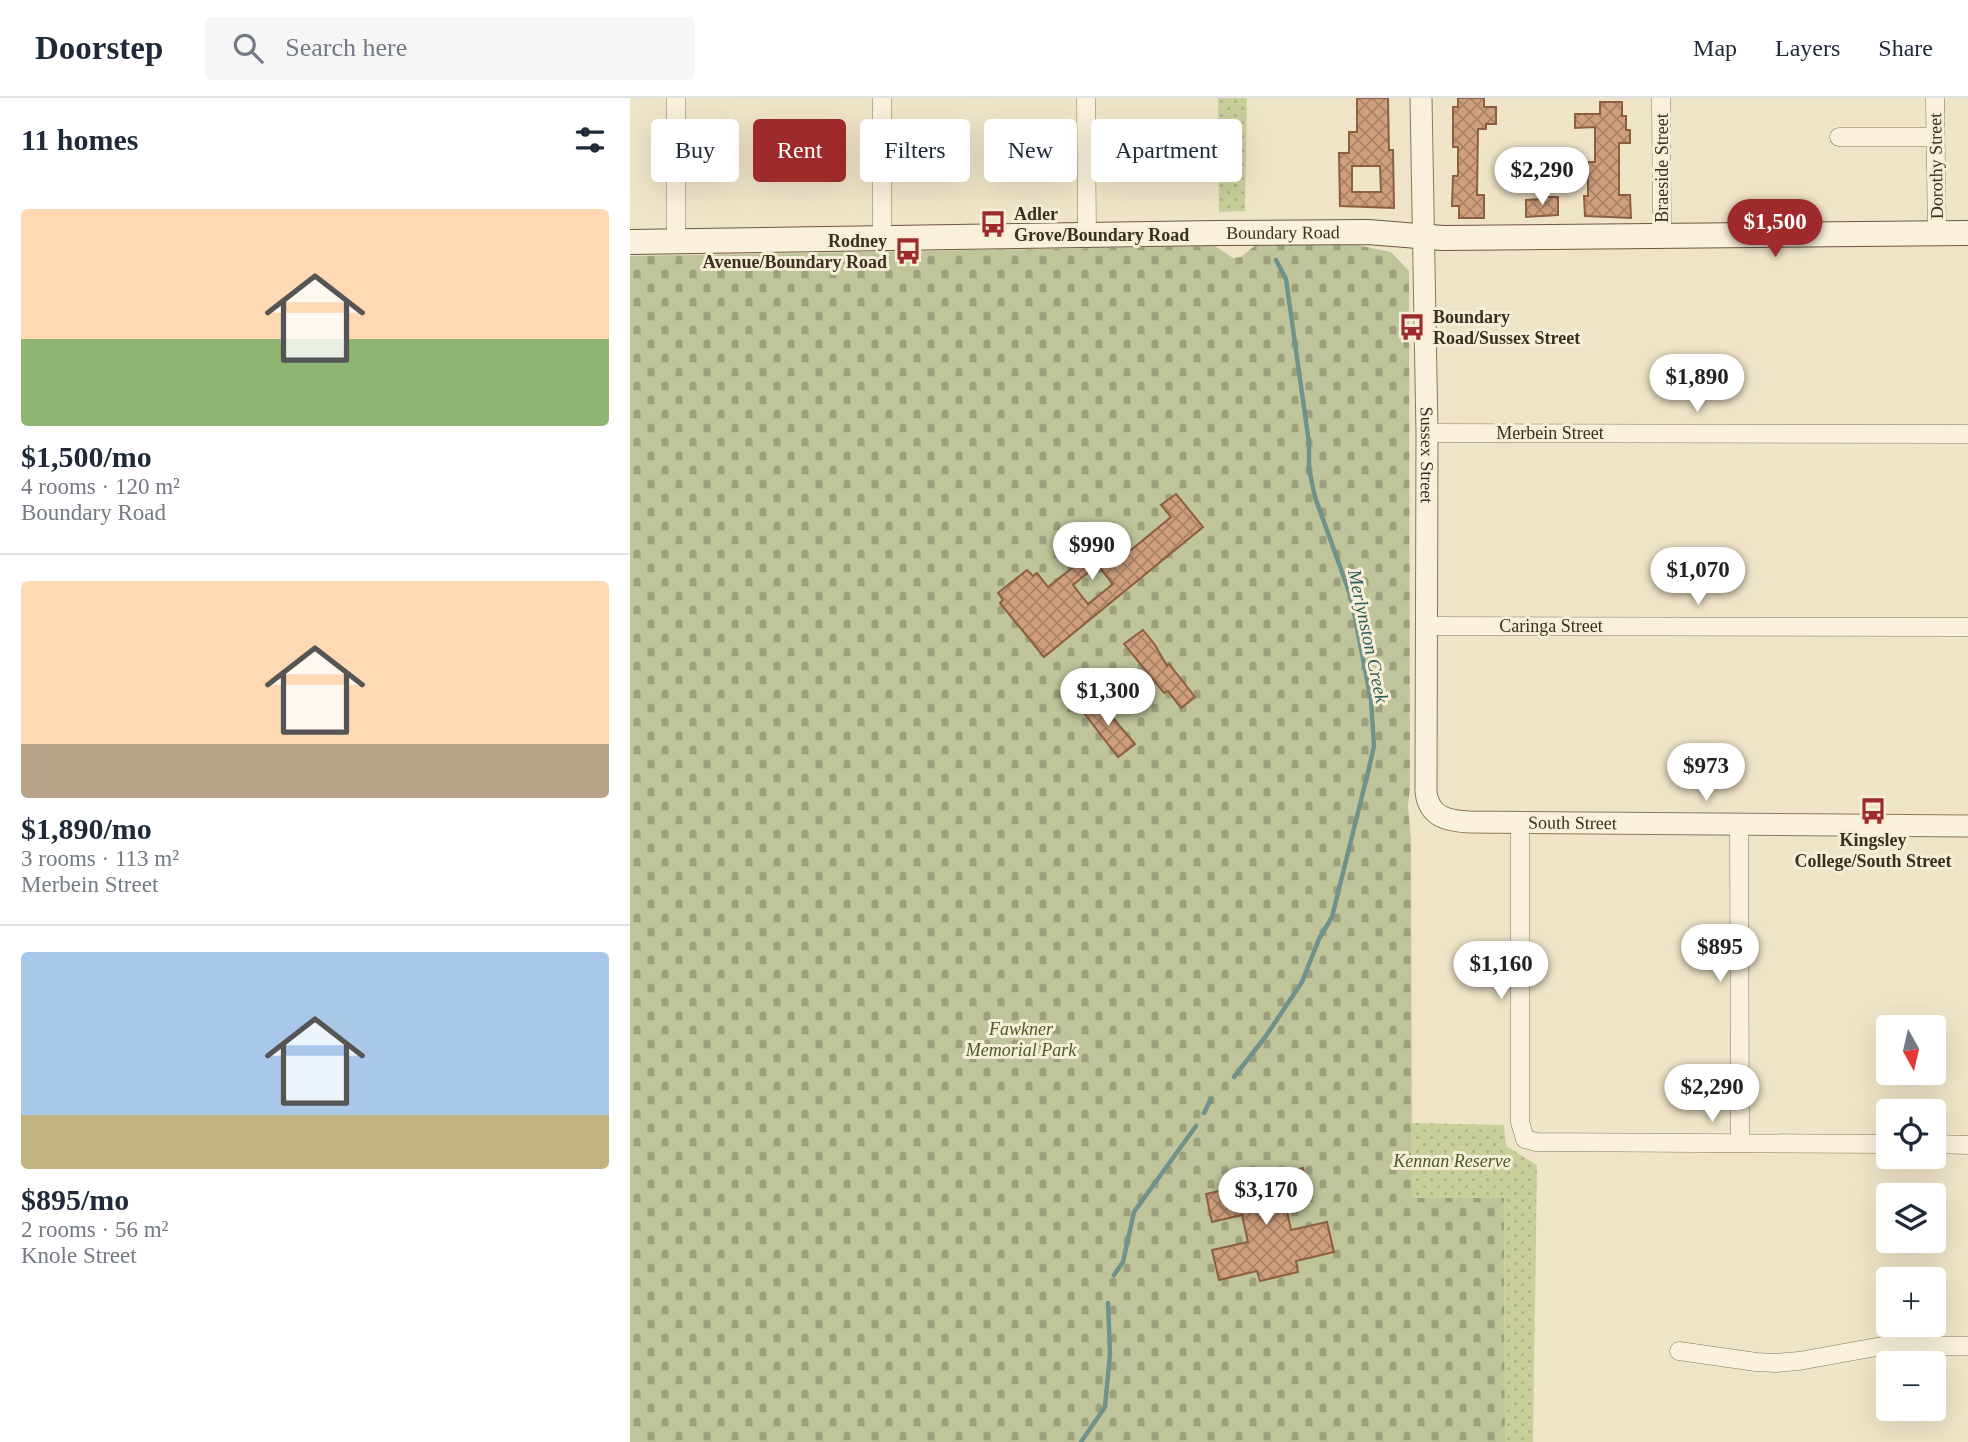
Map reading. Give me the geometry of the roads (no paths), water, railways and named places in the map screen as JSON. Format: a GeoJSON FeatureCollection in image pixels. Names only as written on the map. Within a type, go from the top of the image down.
{"type":"FeatureCollection","features":[{"type":"Feature","properties":{"kind":"main road","name":"Boundary Road"},"geometry":{"type":"LineString","coordinates":[[630,242],[1368,232],[1423,237],[1968,235]]}},
{"type":"Feature","properties":{"kind":"street"},"geometry":{"type":"LineString","coordinates":[[676,98],[676,242]]}},
{"type":"Feature","properties":{"kind":"street"},"geometry":{"type":"LineString","coordinates":[[882,98],[882,237]]}},
{"type":"Feature","properties":{"kind":"street"},"geometry":{"type":"LineString","coordinates":[[1086,98],[1087,234]]}},
{"type":"Feature","properties":{"kind":"street","name":"Sussex Street"},"geometry":{"type":"LineString","coordinates":[[1421,98],[1427,433],[1426,792],[1427,802],[1433,810]]}},
{"type":"Feature","properties":{"kind":"street","name":"Braeside Street"},"geometry":{"type":"LineString","coordinates":[[1661,98],[1662,237]]}},
{"type":"Feature","properties":{"kind":"street","name":"Dorothy Street"},"geometry":{"type":"LineString","coordinates":[[1935,98],[1937,235]]}},
{"type":"Feature","properties":{"kind":"street"},"geometry":{"type":"LineString","coordinates":[[1839,137],[1935,136]]}},
{"type":"Feature","properties":{"kind":"street","name":"Merbein Street"},"geometry":{"type":"LineString","coordinates":[[1427,433],[1968,434]]}},
{"type":"Feature","properties":{"kind":"street","name":"Caringa Street"},"geometry":{"type":"LineString","coordinates":[[1428,626],[1968,627]]}},
{"type":"Feature","properties":{"kind":"street","name":"South Street"},"geometry":{"type":"LineString","coordinates":[[1433,810],[1451,821],[1968,826]]}},
{"type":"Feature","properties":{"kind":"street"},"geometry":{"type":"LineString","coordinates":[[1520,823],[1520,1122],[1525,1139],[1536,1142],[1876,1144]]}},
{"type":"Feature","properties":{"kind":"street"},"geometry":{"type":"LineString","coordinates":[[1739,824],[1740,1143]]}},
{"type":"Feature","properties":{"kind":"street"},"geometry":{"type":"LineString","coordinates":[[1946,1144],[1968,1144]]}},
{"type":"Feature","properties":{"kind":"street"},"geometry":{"type":"LineString","coordinates":[[1679,1351],[1776,1363],[1882,1346],[1968,1346]]}},
{"type":"Feature","properties":{"kind":"waterway","name":"Merlynston Creek"},"geometry":{"type":"LineString","coordinates":[[1234,1077],[1266,1036],[1302,982],[1319,939],[1332,917],[1374,746],[1371,700],[1351,597],[1315,497],[1309,469],[1309,443],[1286,279],[1276,260]]}},
{"type":"Feature","properties":{"kind":"waterway","name":"Merlynston Creek"},"geometry":{"type":"LineString","coordinates":[[1204,1113],[1211,1099]]}},
{"type":"Feature","properties":{"kind":"waterway","name":"Merlynston Creek"},"geometry":{"type":"LineString","coordinates":[[1114,1275],[1123,1262],[1134,1212],[1196,1126]]}},
{"type":"Feature","properties":{"kind":"waterway","name":"Merlynston Creek"},"geometry":{"type":"LineString","coordinates":[[1081,1442],[1105,1407],[1110,1354],[1108,1303]]}},
{"type":"Feature","properties":{"kind":"place","name":"Adler Grove/Boundary Road"},"geometry":{"type":"Point","coordinates":[993,224]}},
{"type":"Feature","properties":{"kind":"place","name":"Rodney Avenue/Boundary Road"},"geometry":{"type":"Point","coordinates":[908,251]}},
{"type":"Feature","properties":{"kind":"place","name":"Boundary Road/Sussex Street"},"geometry":{"type":"Point","coordinates":[1412,327]}},
{"type":"Feature","properties":{"kind":"place","name":"Kingsley College/South Street"},"geometry":{"type":"Point","coordinates":[1873,811]}},
{"type":"Feature","properties":{"kind":"park label","name":"Fawkner Memorial Park"},"geometry":{"type":"Point","coordinates":[1021,1039]}},
{"type":"Feature","properties":{"kind":"park label","name":"Kennan Reserve"},"geometry":{"type":"Point","coordinates":[1452,1161]}}]}
